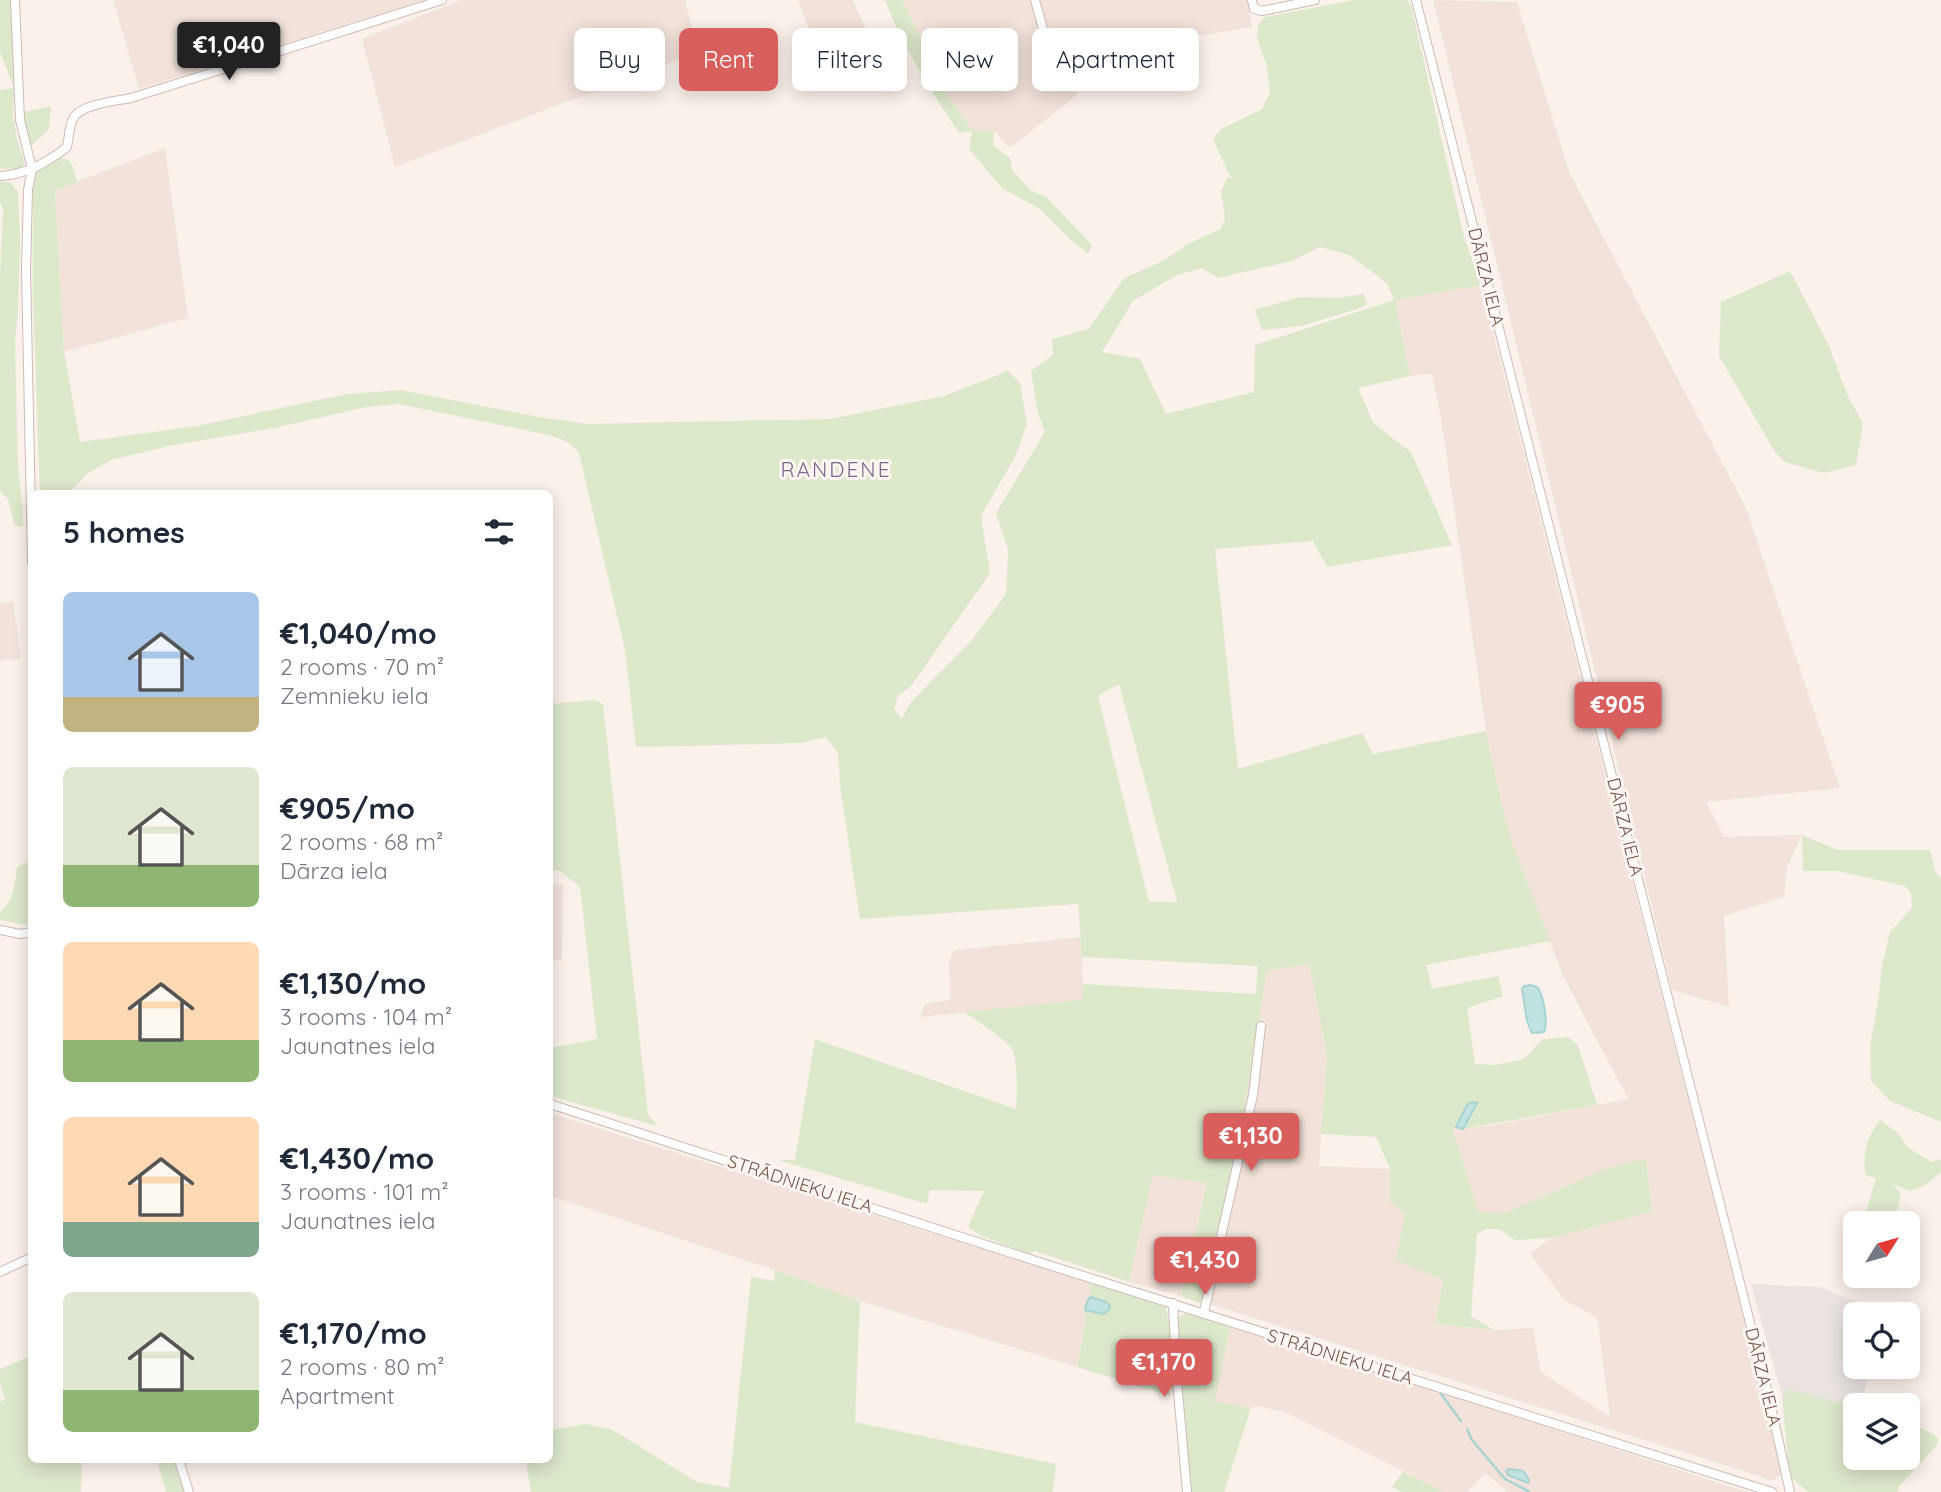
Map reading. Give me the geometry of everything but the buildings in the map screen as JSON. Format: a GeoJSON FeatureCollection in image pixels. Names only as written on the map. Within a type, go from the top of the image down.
{"type":"FeatureCollection","features":[{"type":"Feature","properties":{"kind":"street"},"geometry":{"type":"LineString","coordinates":[[15,0],[20,120],[32,169],[28,190],[26,270],[31,490]]}},
{"type":"Feature","properties":{"kind":"street"},"geometry":{"type":"LineString","coordinates":[[17,29],[20,0]]}},
{"type":"Feature","properties":{"kind":"street"},"geometry":{"type":"LineString","coordinates":[[0,176],[32,169],[67,147],[73,119],[79,111],[131,98],[442,0]]}},
{"type":"Feature","properties":{"kind":"street"},"geometry":{"type":"LineString","coordinates":[[1035,0],[1043,28]]}},
{"type":"Feature","properties":{"kind":"street"},"geometry":{"type":"LineString","coordinates":[[1252,0],[1254,9],[1262,11],[1315,0]]}},
{"type":"Feature","properties":{"kind":"street","name":"DĀRZA IELA"},"geometry":{"type":"LineString","coordinates":[[1416,0],[1762,1371],[1790,1492]]}},
{"type":"Feature","properties":{"kind":"street"},"geometry":{"type":"LineString","coordinates":[[0,930],[28,933]]}},
{"type":"Feature","properties":{"kind":"street"},"geometry":{"type":"LineString","coordinates":[[1204,1312],[1253,1095],[1261,1026]]}},
{"type":"Feature","properties":{"kind":"street","name":"STRĀDNIEKU IELA"},"geometry":{"type":"LineString","coordinates":[[553,1105],[1263,1333],[1772,1492]]}},
{"type":"Feature","properties":{"kind":"street"},"geometry":{"type":"LineString","coordinates":[[0,1272],[28,1259]]}},
{"type":"Feature","properties":{"kind":"street"},"geometry":{"type":"LineString","coordinates":[[1173,1303],[1187,1492]]}},
{"type":"Feature","properties":{"kind":"street"},"geometry":{"type":"LineString","coordinates":[[180,1463],[189,1492]]}},
{"type":"Feature","properties":{"kind":"shaded area"},"geometry":{"type":"Polygon","coordinates":[[[113,0],[425,0],[139,89],[113,0]]]}},
{"type":"Feature","properties":{"kind":"shaded area"},"geometry":{"type":"Polygon","coordinates":[[[461,0],[685,0],[692,28],[679,28],[679,59],[665,65],[665,28],[574,28],[574,91],[595,91],[395,167],[362,39],[461,0]]]}},
{"type":"Feature","properties":{"kind":"shaded area"},"geometry":{"type":"Polygon","coordinates":[[[798,0],[853,0],[866,28],[808,28],[798,0]]]}},
{"type":"Feature","properties":{"kind":"shaded area"},"geometry":{"type":"Polygon","coordinates":[[[902,0],[1247,0],[1252,27],[1199,36],[1199,28],[1032,28],[1032,91],[1078,91],[1077,95],[1010,148],[994,131],[973,131],[944,91],[1018,91],[1018,28],[921,28],[921,39],[902,0]]]}},
{"type":"Feature","properties":{"kind":"shaded area"},"geometry":{"type":"Polygon","coordinates":[[[1433,0],[1517,2],[1569,172],[1746,508],[1840,788],[1706,802],[1724,837],[1802,835],[1787,867],[1784,897],[1724,916],[1729,1007],[1672,990],[1433,0]]]}},
{"type":"Feature","properties":{"kind":"shaded area"},"geometry":{"type":"Polygon","coordinates":[[[165,148],[188,318],[64,352],[55,190],[165,148]]]}},
{"type":"Feature","properties":{"kind":"shaded area"},"geometry":{"type":"Polygon","coordinates":[[[1481,285],[1783,1474],[1771,1481],[1203,1302],[1241,1129],[1267,971],[1309,964],[1327,1056],[1319,1166],[1390,1169],[1391,1201],[1405,1214],[1443,1280],[1435,1324],[1494,1330],[1533,1328],[1541,1372],[1610,1417],[1597,1317],[1564,1300],[1530,1253],[1551,1238],[1652,1212],[1646,1160],[1608,1168],[1505,1213],[1478,1212],[1453,1129],[1489,1126],[1628,1099],[1563,976],[1504,815],[1486,731],[1440,412],[1432,374],[1410,376],[1395,300],[1481,285]]]}},
{"type":"Feature","properties":{"kind":"shaded area"},"geometry":{"type":"Polygon","coordinates":[[[13,602],[21,658],[0,661],[0,603],[13,602]]]}},
{"type":"Feature","properties":{"kind":"shaded area"},"geometry":{"type":"Polygon","coordinates":[[[553,884],[563,885],[562,961],[553,960],[553,884]]]}},
{"type":"Feature","properties":{"kind":"shaded area"},"geometry":{"type":"Polygon","coordinates":[[[1082,937],[1083,1000],[920,1017],[925,1004],[950,1000],[949,961],[955,950],[1082,937]]]}},
{"type":"Feature","properties":{"kind":"shaded area"},"geometry":{"type":"Polygon","coordinates":[[[553,1114],[1089,1283],[1090,1297],[1086,1302],[1077,1367],[860,1301],[553,1197],[553,1114]]]}},
{"type":"Feature","properties":{"kind":"shaded area"},"geometry":{"type":"Polygon","coordinates":[[[1153,1175],[1207,1183],[1181,1296],[1129,1282],[1153,1175]]]}},
{"type":"Feature","properties":{"kind":"shaded area"},"geometry":{"type":"Polygon","coordinates":[[[1751,1284],[1820,1287],[1858,1302],[1843,1302],[1843,1379],[1867,1379],[1864,1393],[1843,1393],[1843,1407],[1788,1389],[1782,1396],[1751,1284]]]}},
{"type":"Feature","properties":{"kind":"shaded area"},"geometry":{"type":"Polygon","coordinates":[[[1231,1324],[1747,1492],[1508,1492],[1485,1473],[1467,1492],[1445,1492],[1285,1412],[1214,1401],[1231,1324]]]}},
{"type":"Feature","properties":{"kind":"green space"},"geometry":{"type":"Polygon","coordinates":[[[0,0],[11,0],[14,88],[0,52],[0,0]]]}},
{"type":"Feature","properties":{"kind":"green space"},"geometry":{"type":"Polygon","coordinates":[[[885,0],[902,0],[921,39],[921,73],[907,48],[907,28],[897,28],[885,0]]]}},
{"type":"Feature","properties":{"kind":"green space"},"geometry":{"type":"Polygon","coordinates":[[[1354,0],[1407,0],[1411,5],[1464,237],[1481,285],[1395,300],[1410,376],[1358,388],[1374,424],[1411,452],[1452,545],[1327,567],[1313,541],[1215,549],[1238,769],[1362,733],[1373,754],[1486,731],[1514,848],[1550,941],[1426,965],[1432,989],[1498,976],[1503,996],[1467,1008],[1475,1064],[1495,1065],[1524,1059],[1543,1039],[1568,1037],[1578,1045],[1597,1105],[1463,1129],[1477,1103],[1472,1102],[1453,1129],[1478,1212],[1505,1213],[1608,1168],[1646,1159],[1652,1212],[1551,1238],[1515,1240],[1499,1229],[1486,1229],[1477,1234],[1471,1316],[1494,1330],[1435,1324],[1443,1280],[1396,1260],[1405,1214],[1390,1201],[1390,1169],[1376,1137],[1321,1134],[1327,1056],[1309,964],[1267,971],[1241,1129],[1203,1302],[1181,1296],[1207,1183],[1153,1175],[1129,1282],[1035,1251],[1026,1253],[981,1236],[968,1227],[984,1191],[930,1190],[927,1204],[778,1160],[795,1160],[815,1039],[1016,1109],[1016,1070],[1012,1049],[964,1012],[1082,1000],[1083,984],[1256,994],[1258,966],[1082,957],[1078,904],[860,919],[840,785],[838,753],[826,737],[801,743],[636,747],[625,650],[579,453],[566,442],[539,433],[399,404],[366,407],[111,460],[88,473],[72,490],[40,490],[33,298],[33,180],[35,174],[59,158],[69,160],[77,182],[55,191],[64,352],[80,442],[197,426],[347,394],[400,390],[588,424],[830,419],[944,396],[1008,371],[1020,383],[1027,424],[1016,455],[981,516],[990,573],[911,686],[898,696],[894,709],[902,719],[910,703],[972,640],[1006,594],[1008,550],[996,513],[1045,432],[1038,413],[1031,371],[1053,355],[1052,339],[1089,329],[1124,278],[1161,262],[1190,243],[1221,229],[1225,217],[1221,192],[1227,178],[1233,177],[1229,174],[1213,139],[1221,129],[1262,109],[1270,93],[1267,67],[1257,38],[1258,25],[1265,17],[1354,0]],[[1320,247],[1292,261],[1218,278],[1202,268],[1177,275],[1133,301],[1102,352],[1140,359],[1166,414],[1254,392],[1255,345],[1394,300],[1387,283],[1349,255],[1320,247]],[[1119,684],[1098,696],[1149,902],[1177,902],[1119,684]]]}},
{"type":"Feature","properties":{"kind":"green space"},"geometry":{"type":"Polygon","coordinates":[[[14,88],[13,116],[24,160],[23,167],[0,169],[0,90],[14,88]]]}},
{"type":"Feature","properties":{"kind":"green space"},"geometry":{"type":"Polygon","coordinates":[[[932,91],[944,91],[973,131],[994,131],[993,145],[1010,158],[1012,170],[1030,190],[1046,197],[1092,245],[1088,254],[1040,209],[1003,189],[969,149],[972,131],[959,133],[932,91]]]}},
{"type":"Feature","properties":{"kind":"green space"},"geometry":{"type":"Polygon","coordinates":[[[51,106],[49,129],[30,147],[24,112],[51,106]]]}},
{"type":"Feature","properties":{"kind":"green space"},"geometry":{"type":"Polygon","coordinates":[[[0,182],[10,182],[18,192],[20,246],[15,341],[18,466],[23,527],[15,526],[8,499],[0,491],[0,276],[3,209],[0,202],[0,182]]]}},
{"type":"Feature","properties":{"kind":"green space"},"geometry":{"type":"Polygon","coordinates":[[[1790,271],[1829,346],[1847,394],[1863,424],[1856,465],[1824,473],[1785,462],[1775,452],[1719,356],[1721,302],[1790,271]]]}},
{"type":"Feature","properties":{"kind":"green space"},"geometry":{"type":"Polygon","coordinates":[[[1364,294],[1367,304],[1360,308],[1301,326],[1262,330],[1255,310],[1299,297],[1339,298],[1364,294]]]}},
{"type":"Feature","properties":{"kind":"green space"},"geometry":{"type":"Polygon","coordinates":[[[595,700],[603,704],[648,1115],[658,1126],[553,1097],[553,1047],[597,1039],[580,887],[560,871],[553,870],[553,704],[595,700]]]}},
{"type":"Feature","properties":{"kind":"green space"},"geometry":{"type":"Polygon","coordinates":[[[1802,835],[1838,850],[1930,850],[1935,871],[1941,879],[1941,1122],[1890,1101],[1871,1081],[1870,1046],[1882,966],[1890,932],[1912,908],[1911,894],[1905,886],[1837,871],[1803,871],[1802,835]]]}},
{"type":"Feature","properties":{"kind":"green space"},"geometry":{"type":"Polygon","coordinates":[[[28,862],[28,924],[25,925],[0,920],[0,912],[13,891],[17,867],[28,862]]]}},
{"type":"Feature","properties":{"kind":"green space"},"geometry":{"type":"Polygon","coordinates":[[[1880,1120],[1898,1133],[1907,1147],[1932,1162],[1941,1159],[1941,1172],[1924,1186],[1910,1191],[1892,1184],[1901,1193],[1897,1211],[1866,1211],[1876,1178],[1866,1175],[1865,1168],[1865,1153],[1872,1132],[1880,1120]]]}},
{"type":"Feature","properties":{"kind":"green space"},"geometry":{"type":"Polygon","coordinates":[[[775,1270],[860,1301],[855,1422],[1056,1464],[1053,1492],[531,1492],[526,1463],[553,1463],[553,1429],[585,1424],[611,1429],[697,1482],[729,1488],[751,1277],[774,1281],[775,1270]]]}},
{"type":"Feature","properties":{"kind":"green space"},"geometry":{"type":"Polygon","coordinates":[[[1089,1283],[1165,1305],[1170,1323],[1170,1396],[1077,1367],[1085,1310],[1094,1313],[1106,1302],[1090,1297],[1089,1283]]]}},
{"type":"Feature","properties":{"kind":"green space"},"geometry":{"type":"Polygon","coordinates":[[[1196,1313],[1231,1324],[1215,1401],[1251,1408],[1224,1492],[1189,1492],[1178,1330],[1179,1317],[1196,1313]]]}},
{"type":"Feature","properties":{"kind":"green space"},"geometry":{"type":"Polygon","coordinates":[[[28,1357],[28,1463],[82,1463],[81,1492],[0,1492],[0,1402],[5,1399],[0,1383],[0,1369],[28,1357]]]}},
{"type":"Feature","properties":{"kind":"green space"},"geometry":{"type":"Polygon","coordinates":[[[1788,1389],[1843,1404],[1843,1470],[1914,1470],[1897,1492],[1808,1492],[1792,1478],[1782,1396],[1788,1389]]]}},
{"type":"Feature","properties":{"kind":"green space"},"geometry":{"type":"Polygon","coordinates":[[[1920,1428],[1938,1438],[1937,1445],[1920,1463],[1920,1428]]]}},
{"type":"Feature","properties":{"kind":"green space"},"geometry":{"type":"Polygon","coordinates":[[[158,1463],[175,1463],[184,1492],[166,1492],[158,1463]]]}},
{"type":"Feature","properties":{"kind":"green space"},"geometry":{"type":"Polygon","coordinates":[[[1403,1472],[1445,1492],[1402,1492],[1392,1487],[1403,1472]]]}},
{"type":"Feature","properties":{"kind":"water"},"geometry":{"type":"Polygon","coordinates":[[[1531,985],[1537,987],[1543,1000],[1546,1018],[1544,1032],[1532,1033],[1527,1021],[1522,989],[1531,985]]]}},
{"type":"Feature","properties":{"kind":"water"},"geometry":{"type":"Polygon","coordinates":[[[1477,1103],[1463,1129],[1456,1127],[1467,1105],[1477,1103]]]}},
{"type":"Feature","properties":{"kind":"water"},"geometry":{"type":"Polygon","coordinates":[[[1090,1297],[1106,1302],[1110,1306],[1108,1311],[1103,1314],[1085,1310],[1090,1297]]]}},
{"type":"Feature","properties":{"kind":"water"},"geometry":{"type":"Polygon","coordinates":[[[1506,1471],[1523,1471],[1528,1483],[1508,1475],[1506,1471]]]}},
{"type":"Feature","properties":{"kind":"waterway"},"geometry":{"type":"LineString","coordinates":[[1441,1394],[1461,1421]]}},
{"type":"Feature","properties":{"kind":"waterway"},"geometry":{"type":"LineString","coordinates":[[1467,1429],[1472,1440],[1505,1479],[1530,1492]]}},
{"type":"Feature","properties":{"kind":"district","name":"RANDENE"},"geometry":{"type":"Point","coordinates":[836,470]}}]}
